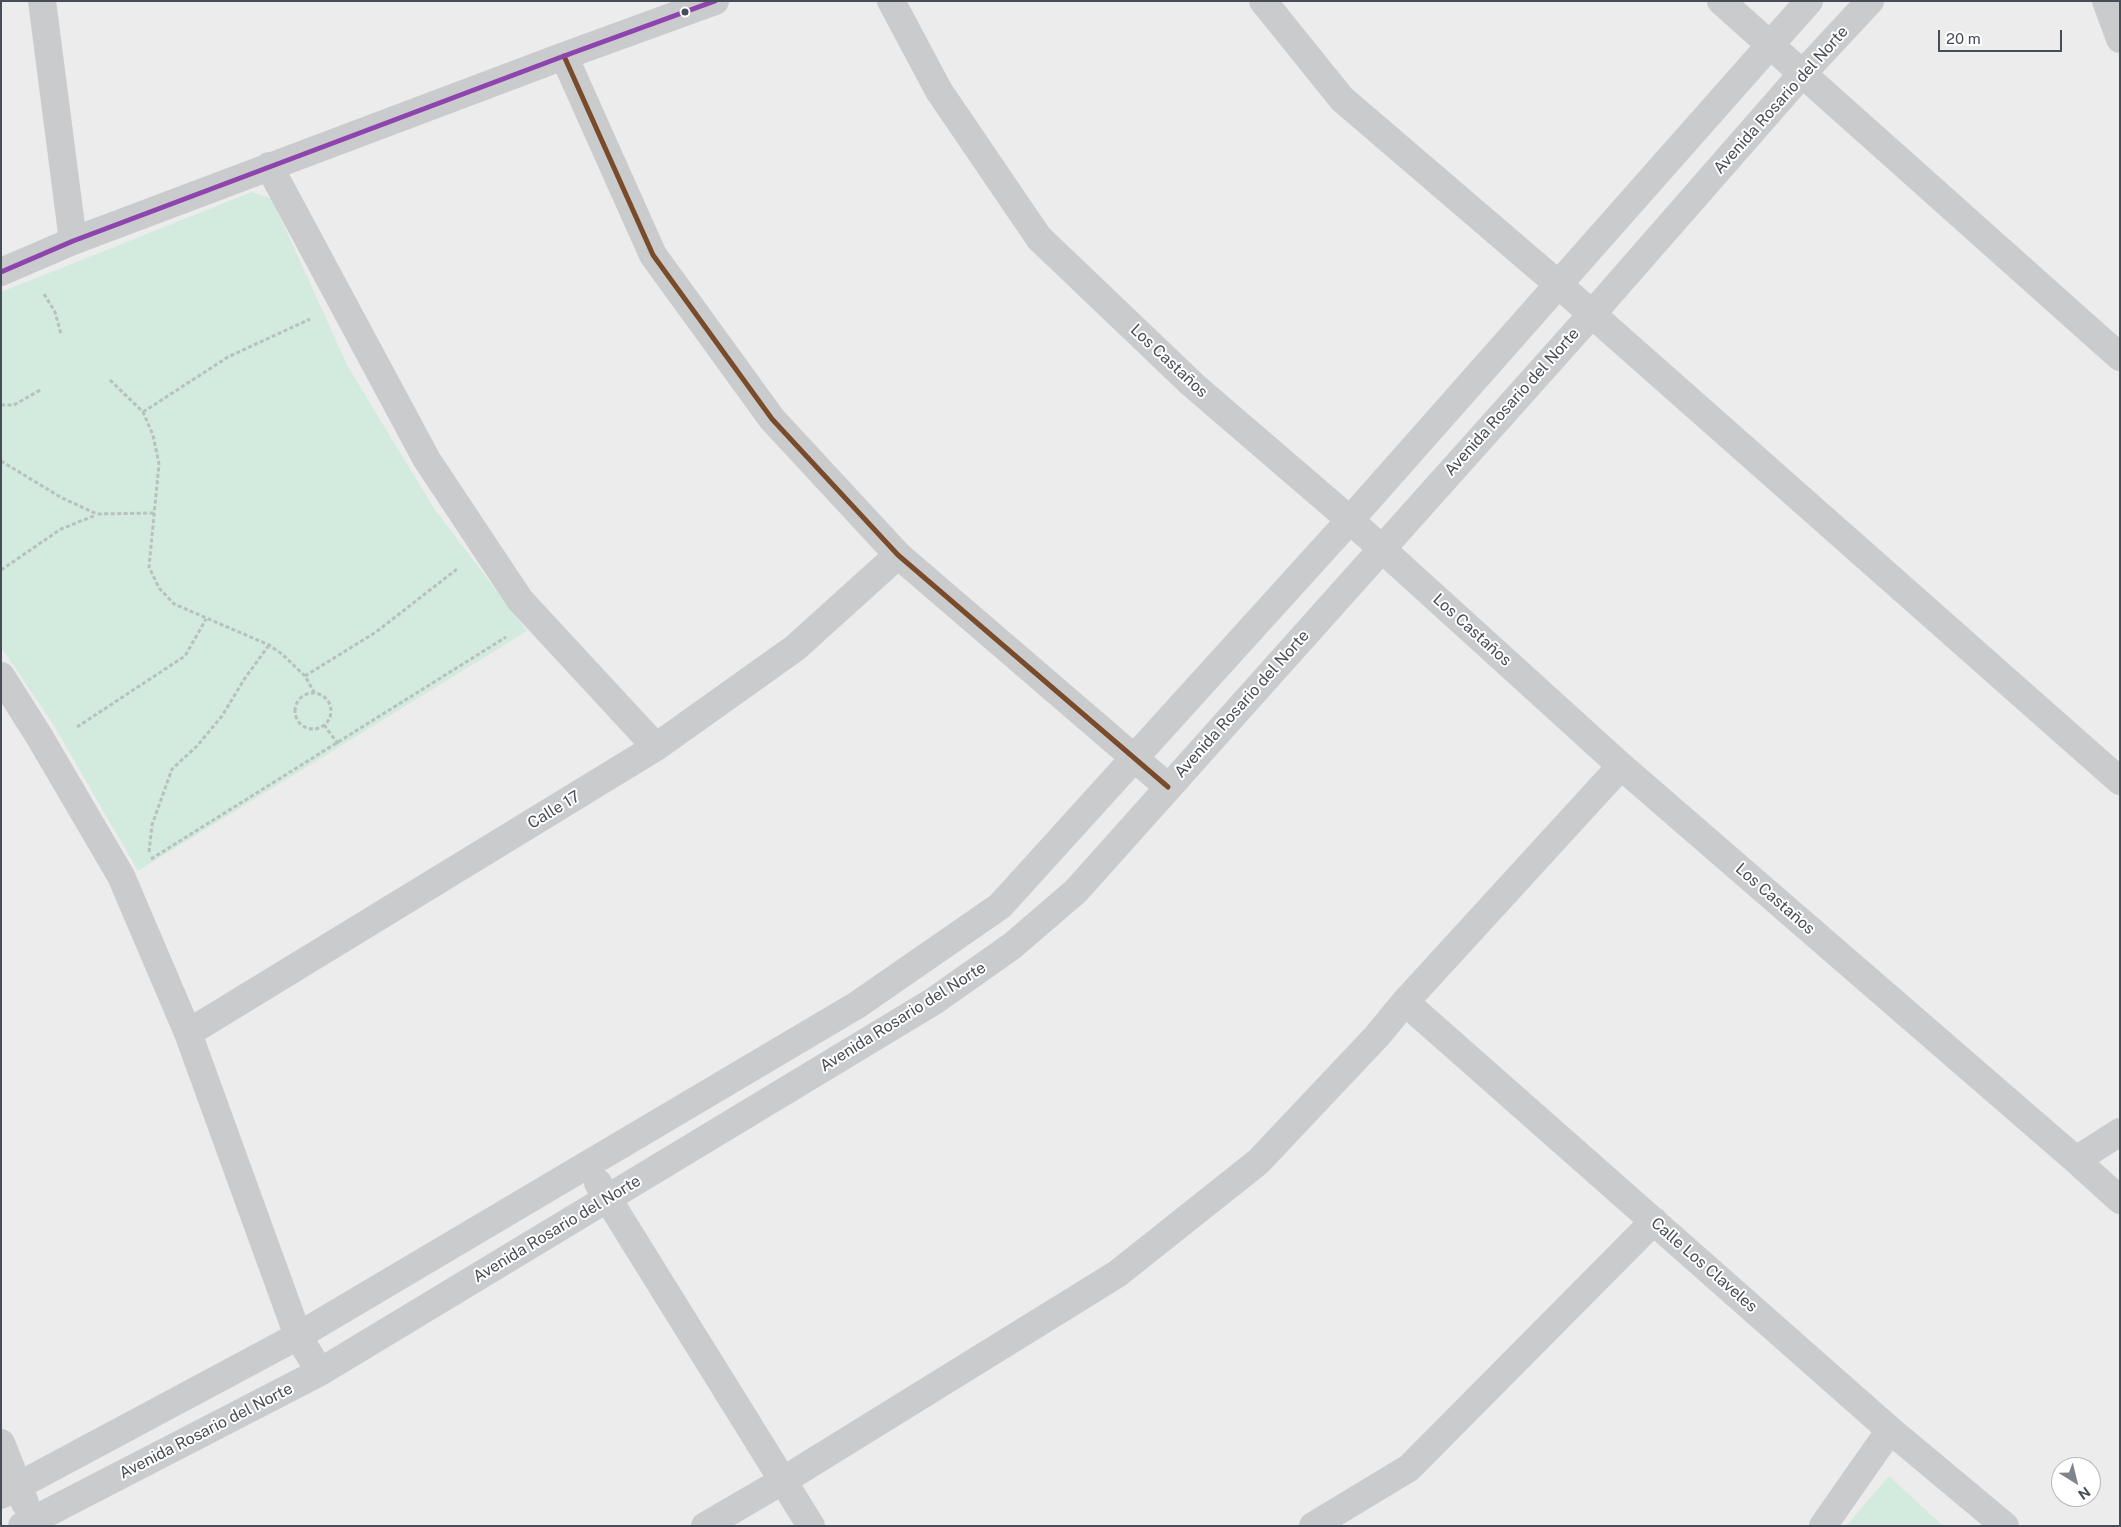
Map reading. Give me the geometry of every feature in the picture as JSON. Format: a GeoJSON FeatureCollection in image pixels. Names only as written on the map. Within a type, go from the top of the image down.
{"type":"FeatureCollection","features":[{"type":"Feature","properties":{"kind":"street"},"geometry":{"type":"LineString","coordinates":[[42,1],[72,241]]}},
{"type":"Feature","properties":{"kind":"street"},"geometry":{"type":"LineString","coordinates":[[3,268],[269,166],[715,1]]}},
{"type":"Feature","properties":{"kind":"street","name":"Los Castaños"},"geometry":{"type":"LineString","coordinates":[[891,1],[939,91],[1039,238],[1193,385],[1350,520],[1621,766],[2120,1200]]}},
{"type":"Feature","properties":{"kind":"street"},"geometry":{"type":"LineString","coordinates":[[1263,1],[1342,99],[1559,284],[2120,781]]}},
{"type":"Feature","properties":{"kind":"street"},"geometry":{"type":"LineString","coordinates":[[1721,1],[1768,45],[2120,357]]}},
{"type":"Feature","properties":{"kind":"street"},"geometry":{"type":"LineString","coordinates":[[10,1491],[298,1336],[856,1005],[1000,906],[1350,520],[1768,45],[1809,1]]}},
{"type":"Feature","properties":{"kind":"street","name":"Avenida Rosario del Norte"},"geometry":{"type":"LineString","coordinates":[[27,1523],[320,1372],[934,1001],[1012,946],[1076,891],[1592,314],[1802,74],[1870,1]]}},
{"type":"Feature","properties":{"kind":"street"},"geometry":{"type":"LineString","coordinates":[[2106,1],[2120,39]]}},
{"type":"Feature","properties":{"kind":"street"},"geometry":{"type":"LineString","coordinates":[[564,56],[653,255],[772,419],[898,555],[1168,787]]}},
{"type":"Feature","properties":{"kind":"street"},"geometry":{"type":"LineString","coordinates":[[269,166],[427,460],[520,600],[656,747]]}},
{"type":"Feature","properties":{"kind":"street","name":"Calle 17"},"geometry":{"type":"LineString","coordinates":[[188,1033],[656,747],[795,648],[898,555]]}},
{"type":"Feature","properties":{"kind":"street"},"geometry":{"type":"LineString","coordinates":[[1,676],[39,736],[121,876],[188,1033],[298,1336],[320,1372]]}},
{"type":"Feature","properties":{"kind":"street"},"geometry":{"type":"LineString","coordinates":[[705,1526],[784,1480],[1117,1274],[1258,1162],[1377,1036],[1405,1002],[1621,766]]}},
{"type":"Feature","properties":{"kind":"street","name":"Calle Los Claveles"},"geometry":{"type":"LineString","coordinates":[[1405,1002],[1890,1430],[2005,1526]]}},
{"type":"Feature","properties":{"kind":"street"},"geometry":{"type":"LineString","coordinates":[[2076,1160],[2120,1132]]}},
{"type":"Feature","properties":{"kind":"street"},"geometry":{"type":"LineString","coordinates":[[587,1165],[811,1526]]}},
{"type":"Feature","properties":{"kind":"street"},"geometry":{"type":"LineString","coordinates":[[1313,1526],[1409,1468],[1654,1221]]}},
{"type":"Feature","properties":{"kind":"street"},"geometry":{"type":"LineString","coordinates":[[1823,1526],[1890,1430]]}},
{"type":"Feature","properties":{"kind":"street"},"geometry":{"type":"LineString","coordinates":[[1,1444],[10,1491],[27,1523]]}},
{"type":"Feature","properties":{"kind":"path"},"geometry":{"type":"LineString","coordinates":[[44,294],[55,312],[61,334]]}},
{"type":"Feature","properties":{"kind":"path"},"geometry":{"type":"LineString","coordinates":[[143,412],[228,357],[315,316]]}},
{"type":"Feature","properties":{"kind":"path"},"geometry":{"type":"LineString","coordinates":[[110,380],[143,412],[153,435],[159,464],[149,567],[159,588],[174,604],[269,645],[282,654],[305,676],[315,694]]}},
{"type":"Feature","properties":{"kind":"path"},"geometry":{"type":"LineString","coordinates":[[1,405],[14,405],[42,389]]}},
{"type":"Feature","properties":{"kind":"path"},"geometry":{"type":"LineString","coordinates":[[1,461],[62,498],[97,514]]}},
{"type":"Feature","properties":{"kind":"path"},"geometry":{"type":"LineString","coordinates":[[1,570],[61,529],[97,514],[154,513]]}},
{"type":"Feature","properties":{"kind":"path"},"geometry":{"type":"LineString","coordinates":[[305,676],[376,632],[461,565]]}},
{"type":"Feature","properties":{"kind":"path"},"geometry":{"type":"LineString","coordinates":[[77,727],[186,656],[206,619]]}},
{"type":"Feature","properties":{"kind":"path"},"geometry":{"type":"LineString","coordinates":[[269,645],[245,678],[222,716],[197,746],[172,769],[152,825],[148,861],[338,744],[509,635]]}},
{"type":"Feature","properties":{"kind":"path"},"geometry":{"type":"LineString","coordinates":[[315,694],[325,698],[329,704],[331,712],[329,719],[324,725],[315,729],[306,728],[298,721],[295,712],[297,702],[305,695],[315,694]]}},
{"type":"Feature","properties":{"kind":"path"},"geometry":{"type":"LineString","coordinates":[[324,725],[338,744]]}},
{"type":"Feature","properties":{"kind":"green space"},"geometry":{"type":"Polygon","coordinates":[[[252,192],[272,199],[347,365],[433,507],[527,631],[138,871],[53,724],[1,647],[1,292],[252,192]]]}},
{"type":"Feature","properties":{"kind":"green space"},"geometry":{"type":"Polygon","coordinates":[[[1889,1476],[1943,1526],[1846,1526],[1889,1476]]]}},
{"type":"Feature","properties":{"kind":"transit line"},"geometry":{"type":"LineString","coordinates":[[1,272],[73,241],[715,1]]}},
{"type":"Feature","properties":{"kind":"transit line"},"geometry":{"type":"LineString","coordinates":[[564,56],[653,255],[772,419],[898,555],[1168,787]]}}]}
